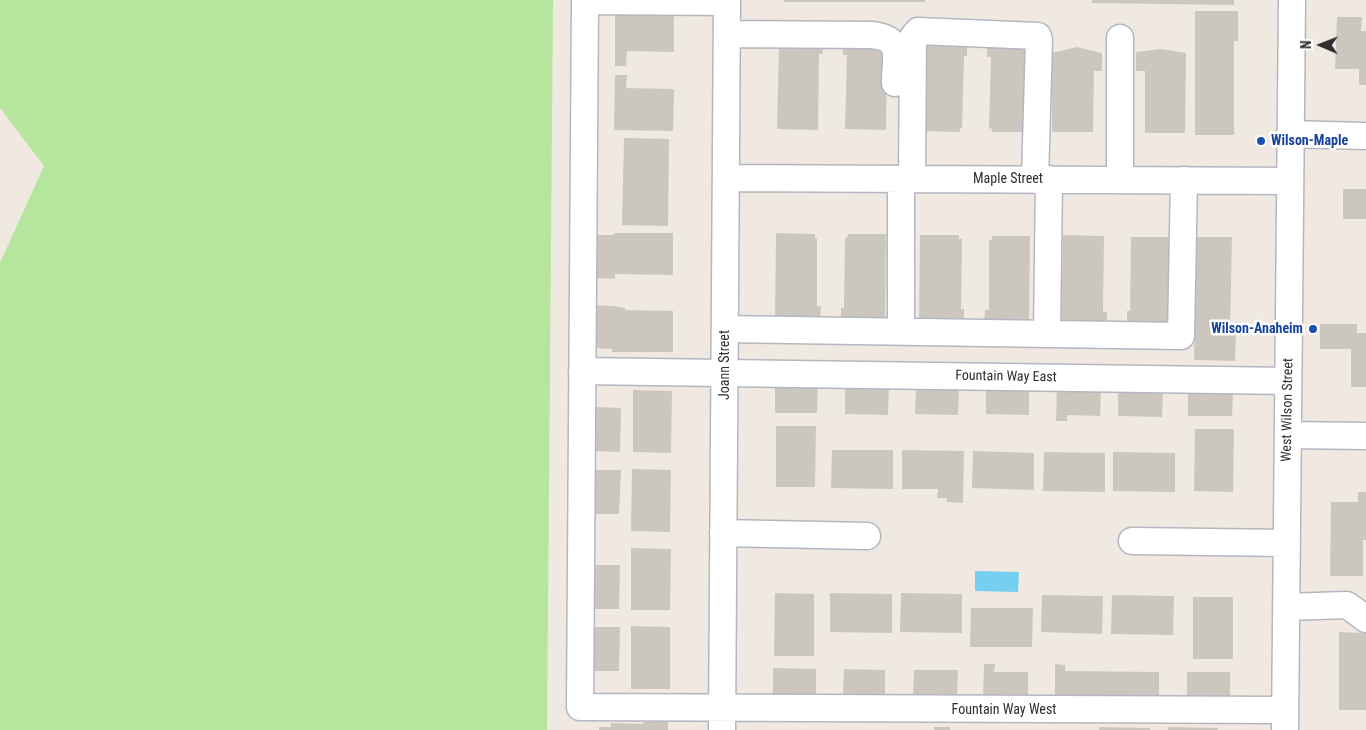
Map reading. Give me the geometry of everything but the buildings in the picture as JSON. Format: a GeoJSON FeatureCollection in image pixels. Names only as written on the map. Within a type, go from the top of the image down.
{"type":"FeatureCollection","features":[{"type":"Feature","properties":{"kind":"street","name":"West Wilson Street"},"geometry":{"type":"LineString","coordinates":[[1285,720],[1292,0]]}},
{"type":"Feature","properties":{"kind":"street"},"geometry":{"type":"LineString","coordinates":[[582,371],[585,1],[728,1]]}},
{"type":"Feature","properties":{"kind":"street","name":"Joann Street"},"geometry":{"type":"LineString","coordinates":[[722,719],[728,1]]}},
{"type":"Feature","properties":{"kind":"street"},"geometry":{"type":"LineString","coordinates":[[901,331],[903,179],[913,37],[918,31],[1038,36],[1040,40],[1047,333]]}},
{"type":"Feature","properties":{"kind":"street"},"geometry":{"type":"LineString","coordinates":[[727,34],[872,34],[887,37],[893,41],[903,179]]}},
{"type":"Feature","properties":{"kind":"street"},"geometry":{"type":"LineString","coordinates":[[1120,38],[1120,180]]}},
{"type":"Feature","properties":{"kind":"street"},"geometry":{"type":"LineString","coordinates":[[1290,134],[1366,136]]}},
{"type":"Feature","properties":{"kind":"street","name":"Maple Street"},"geometry":{"type":"LineString","coordinates":[[726,178],[1290,181]]}},
{"type":"Feature","properties":{"kind":"street"},"geometry":{"type":"LineString","coordinates":[[725,329],[1181,336],[1184,180]]}},
{"type":"Feature","properties":{"kind":"street","name":"Fountain Way East"},"geometry":{"type":"LineString","coordinates":[[582,371],[1288,381]]}},
{"type":"Feature","properties":{"kind":"street","name":"Fountain Way West"},"geometry":{"type":"LineString","coordinates":[[582,371],[580,707],[722,719],[1285,720]]}},
{"type":"Feature","properties":{"kind":"street"},"geometry":{"type":"LineString","coordinates":[[1288,436],[1366,436]]}},
{"type":"Feature","properties":{"kind":"street"},"geometry":{"type":"LineString","coordinates":[[723,533],[867,536]]}},
{"type":"Feature","properties":{"kind":"street"},"geometry":{"type":"LineString","coordinates":[[1132,541],[1287,543]]}},
{"type":"Feature","properties":{"kind":"street"},"geometry":{"type":"LineString","coordinates":[[1286,607],[1348,605],[1366,619]]}},
{"type":"Feature","properties":{"kind":"green space"},"geometry":{"type":"Polygon","coordinates":[[[0,0],[553,0],[547,730],[0,730],[0,263],[44,166],[0,108],[0,0]]]}},
{"type":"Feature","properties":{"kind":"water"},"geometry":{"type":"Polygon","coordinates":[[[975,571],[1019,572],[1018,592],[975,591],[975,571]]]}},
{"type":"Feature","properties":{"kind":"place","name":"Wilson-Maple"},"geometry":{"type":"Point","coordinates":[1261,141]}},
{"type":"Feature","properties":{"kind":"place","name":"Wilson-Anaheim"},"geometry":{"type":"Point","coordinates":[1313,329]}}]}
